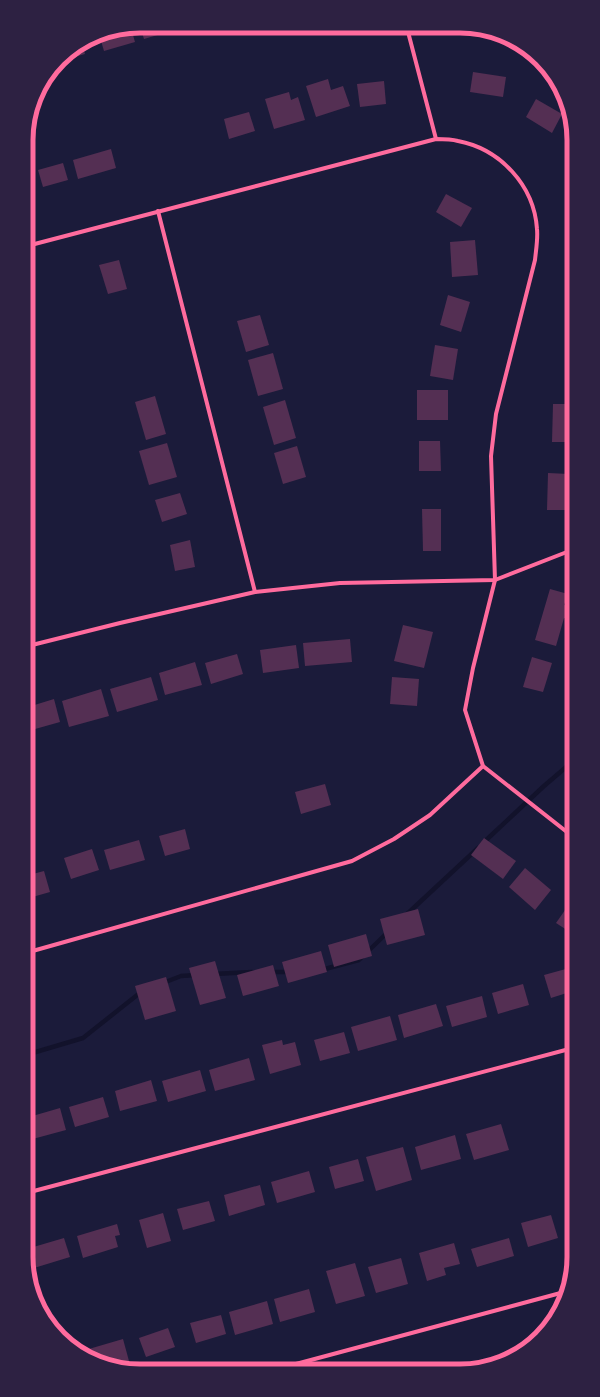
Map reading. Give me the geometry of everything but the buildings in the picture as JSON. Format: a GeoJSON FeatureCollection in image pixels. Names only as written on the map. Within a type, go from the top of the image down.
{"type":"FeatureCollection","features":[{"type":"Feature","properties":{"kind":"street"},"geometry":{"type":"LineString","coordinates":[[408,33],[436,139]]}},
{"type":"Feature","properties":{"kind":"street"},"geometry":{"type":"LineString","coordinates":[[33,244],[436,139],[457,140],[474,145],[493,155],[505,164],[519,179],[527,193],[537,228],[535,260],[496,414],[491,456],[495,580],[473,668],[466,710],[483,766],[567,832]]}},
{"type":"Feature","properties":{"kind":"street"},"geometry":{"type":"LineString","coordinates":[[158,211],[255,592]]}},
{"type":"Feature","properties":{"kind":"street"},"geometry":{"type":"LineString","coordinates":[[33,645],[255,592],[340,583],[495,580],[567,552]]}},
{"type":"Feature","properties":{"kind":"street"},"geometry":{"type":"LineString","coordinates":[[33,951],[352,861],[394,839],[430,815],[483,766]]}},
{"type":"Feature","properties":{"kind":"street"},"geometry":{"type":"LineString","coordinates":[[33,1191],[567,1050]]}},
{"type":"Feature","properties":{"kind":"street"},"geometry":{"type":"LineString","coordinates":[[296,1364],[561,1293]]}},
{"type":"Feature","properties":{"kind":"waterway"},"geometry":{"type":"LineString","coordinates":[[483,843],[567,766]]}},
{"type":"Feature","properties":{"kind":"waterway"},"geometry":{"type":"LineString","coordinates":[[406,915],[478,848]]}},
{"type":"Feature","properties":{"kind":"waterway"},"geometry":{"type":"LineString","coordinates":[[321,970],[359,960],[389,931]]}},
{"type":"Feature","properties":{"kind":"waterway"},"geometry":{"type":"LineString","coordinates":[[214,974],[252,972]]}},
{"type":"Feature","properties":{"kind":"waterway"},"geometry":{"type":"LineString","coordinates":[[270,972],[290,972]]}},
{"type":"Feature","properties":{"kind":"waterway"},"geometry":{"type":"LineString","coordinates":[[163,983],[181,976],[196,975]]}},
{"type":"Feature","properties":{"kind":"waterway"},"geometry":{"type":"LineString","coordinates":[[33,1053],[83,1038],[141,992]]}}]}
